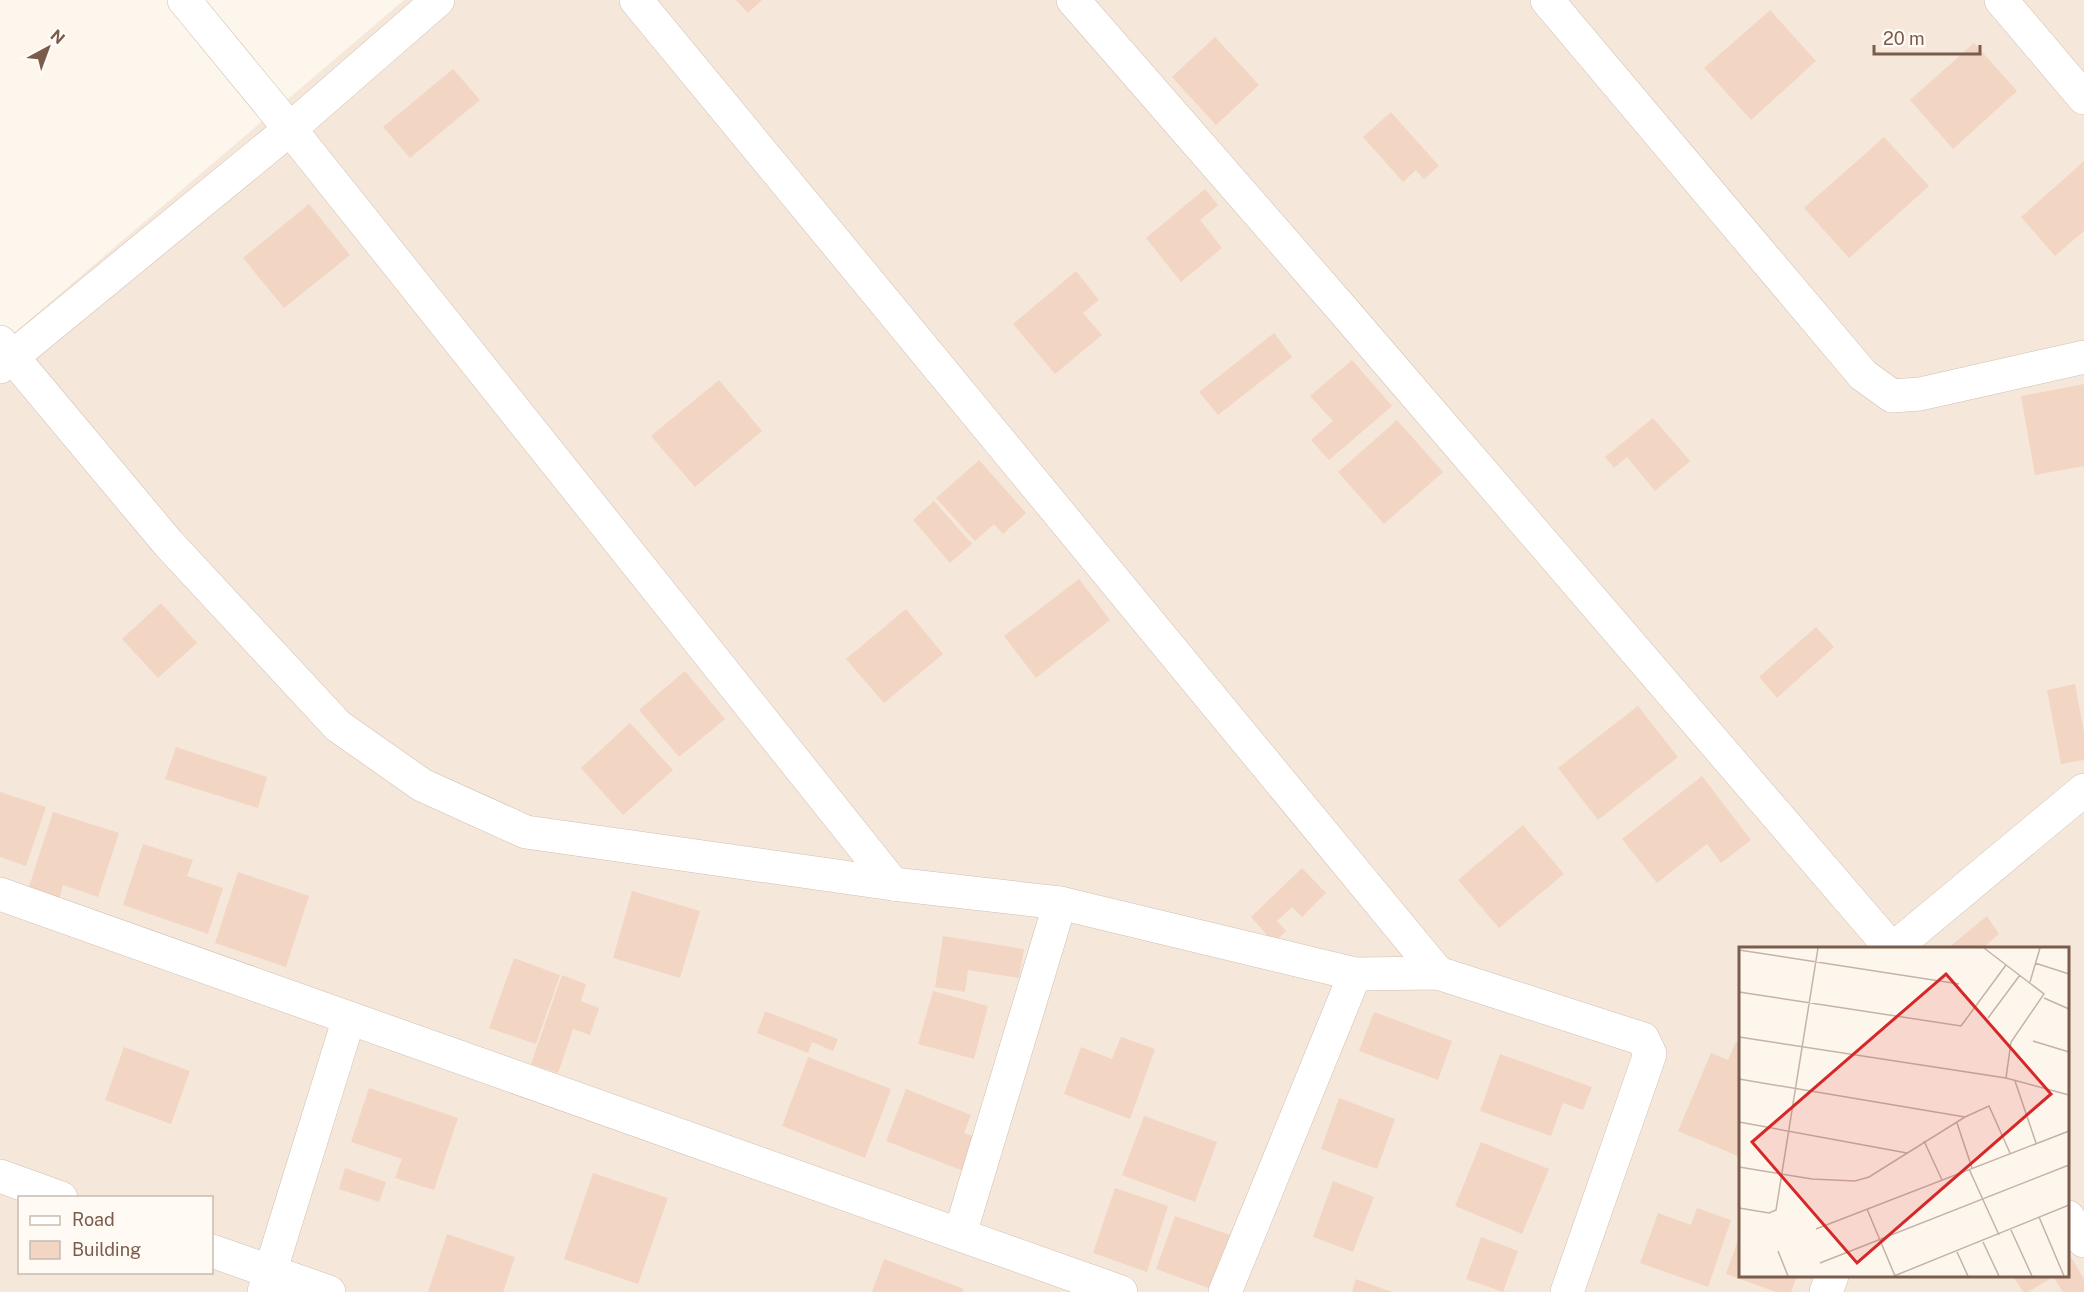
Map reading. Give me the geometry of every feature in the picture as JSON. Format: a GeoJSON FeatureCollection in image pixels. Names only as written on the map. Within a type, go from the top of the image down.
{"type":"FeatureCollection","features":[{"type":"Feature","properties":{"kind":"street"},"geometry":{"type":"LineString","coordinates":[[184,0],[290,129],[893,884]]}},
{"type":"Feature","properties":{"kind":"street"},"geometry":{"type":"LineString","coordinates":[[438,0],[290,129],[4,355],[168,543],[338,726],[422,785],[526,832],[893,884],[1060,903],[1355,974],[1438,972],[1642,1039],[1650,1054],[1567,1292]]}},
{"type":"Feature","properties":{"kind":"street"},"geometry":{"type":"LineString","coordinates":[[636,0],[1438,972]]}},
{"type":"Feature","properties":{"kind":"street"},"geometry":{"type":"LineString","coordinates":[[1073,0],[1892,947]]}},
{"type":"Feature","properties":{"kind":"street"},"geometry":{"type":"LineString","coordinates":[[1547,0],[1863,375],[1892,396],[1920,394],[2084,357]]}},
{"type":"Feature","properties":{"kind":"street"},"geometry":{"type":"LineString","coordinates":[[2001,0],[2084,99]]}},
{"type":"Feature","properties":{"kind":"street"},"geometry":{"type":"LineString","coordinates":[[1894,947],[2084,790]]}},
{"type":"Feature","properties":{"kind":"street"},"geometry":{"type":"LineString","coordinates":[[0,894],[1121,1292]]}},
{"type":"Feature","properties":{"kind":"street"},"geometry":{"type":"LineString","coordinates":[[960,1234],[1060,903]]}},
{"type":"Feature","properties":{"kind":"street"},"geometry":{"type":"LineString","coordinates":[[1225,1292],[1355,974]]}},
{"type":"Feature","properties":{"kind":"street"},"geometry":{"type":"LineString","coordinates":[[268,1282],[349,1018]]}},
{"type":"Feature","properties":{"kind":"street"},"geometry":{"type":"LineString","coordinates":[[0,1176],[58,1196]]}},
{"type":"Feature","properties":{"kind":"street"},"geometry":{"type":"LineString","coordinates":[[2069,1220],[2084,1241]]}},
{"type":"Feature","properties":{"kind":"street"},"geometry":{"type":"LineString","coordinates":[[213,1252],[268,1282],[328,1292]]}},
{"type":"Feature","properties":{"kind":"street"},"geometry":{"type":"LineString","coordinates":[[1826,1292],[1831,1277]]}},
{"type":"Feature","properties":{"kind":"shaded area"},"geometry":{"type":"Polygon","coordinates":[[[404,0],[2084,0],[2084,1292],[0,1292],[0,345],[404,0]]]}},
{"type":"Feature","properties":{"kind":"building"},"geometry":{"type":"Polygon","coordinates":[[[736,0],[762,0],[748,13],[736,0]]]}},
{"type":"Feature","properties":{"kind":"building"},"geometry":{"type":"Polygon","coordinates":[[[1770,10],[1816,61],[1751,120],[1704,68],[1770,10]]]}},
{"type":"Feature","properties":{"kind":"building"},"geometry":{"type":"Polygon","coordinates":[[[1215,37],[1259,85],[1216,125],[1172,77],[1215,37]]]}},
{"type":"Feature","properties":{"kind":"building"},"geometry":{"type":"Polygon","coordinates":[[[1974,43],[2017,91],[1953,149],[1910,100],[1974,43]]]}},
{"type":"Feature","properties":{"kind":"building"},"geometry":{"type":"Polygon","coordinates":[[[453,69],[480,100],[410,158],[383,127],[453,69]]]}},
{"type":"Feature","properties":{"kind":"building"},"geometry":{"type":"Polygon","coordinates":[[[1391,112],[1439,166],[1424,179],[1416,170],[1403,182],[1363,137],[1391,112]]]}},
{"type":"Feature","properties":{"kind":"building"},"geometry":{"type":"Polygon","coordinates":[[[1884,137],[1929,186],[1849,258],[1804,208],[1884,137]]]}},
{"type":"Feature","properties":{"kind":"building"},"geometry":{"type":"Polygon","coordinates":[[[2084,161],[2084,231],[2055,256],[2021,217],[2084,161]]]}},
{"type":"Feature","properties":{"kind":"building"},"geometry":{"type":"Polygon","coordinates":[[[1205,189],[1218,205],[1200,220],[1222,248],[1181,282],[1146,238],[1205,189]]]}},
{"type":"Feature","properties":{"kind":"building"},"geometry":{"type":"Polygon","coordinates":[[[309,204],[350,255],[284,308],[243,258],[309,204]]]}},
{"type":"Feature","properties":{"kind":"building"},"geometry":{"type":"Polygon","coordinates":[[[1076,271],[1099,300],[1083,313],[1102,335],[1055,374],[1013,324],[1076,271]]]}},
{"type":"Feature","properties":{"kind":"building"},"geometry":{"type":"Polygon","coordinates":[[[1274,333],[1292,357],[1218,415],[1199,392],[1274,333]]]}},
{"type":"Feature","properties":{"kind":"building"},"geometry":{"type":"Polygon","coordinates":[[[1352,360],[1392,406],[1329,460],[1311,440],[1333,421],[1310,396],[1352,360]]]}},
{"type":"Feature","properties":{"kind":"building"},"geometry":{"type":"Polygon","coordinates":[[[719,380],[762,431],[695,487],[651,436],[719,380]]]}},
{"type":"Feature","properties":{"kind":"building"},"geometry":{"type":"Polygon","coordinates":[[[2084,384],[2084,466],[2035,475],[2021,396],[2084,384]]]}},
{"type":"Feature","properties":{"kind":"building"},"geometry":{"type":"Polygon","coordinates":[[[1653,418],[1690,461],[1655,491],[1627,457],[1614,468],[1605,457],[1653,418]]]}},
{"type":"Feature","properties":{"kind":"building"},"geometry":{"type":"Polygon","coordinates":[[[1397,420],[1443,472],[1384,524],[1338,472],[1397,420]]]}},
{"type":"Feature","properties":{"kind":"building"},"geometry":{"type":"Polygon","coordinates":[[[979,460],[1026,513],[1003,534],[994,524],[975,541],[936,498],[979,460]]]}},
{"type":"Feature","properties":{"kind":"building"},"geometry":{"type":"Polygon","coordinates":[[[934,501],[972,544],[950,563],[913,520],[934,501]]]}},
{"type":"Feature","properties":{"kind":"building"},"geometry":{"type":"Polygon","coordinates":[[[1079,579],[1110,620],[1036,678],[1004,636],[1079,579]]]}},
{"type":"Feature","properties":{"kind":"building"},"geometry":{"type":"Polygon","coordinates":[[[161,603],[197,643],[158,678],[122,639],[161,603]]]}},
{"type":"Feature","properties":{"kind":"building"},"geometry":{"type":"Polygon","coordinates":[[[906,609],[943,654],[884,703],[846,659],[906,609]]]}},
{"type":"Feature","properties":{"kind":"building"},"geometry":{"type":"Polygon","coordinates":[[[1816,627],[1834,647],[1777,698],[1759,677],[1816,627]]]}},
{"type":"Feature","properties":{"kind":"building"},"geometry":{"type":"Polygon","coordinates":[[[685,671],[725,719],[679,757],[639,710],[685,671]]]}},
{"type":"Feature","properties":{"kind":"building"},"geometry":{"type":"Polygon","coordinates":[[[2075,684],[2084,732],[2084,760],[2061,764],[2047,690],[2075,684]]]}},
{"type":"Feature","properties":{"kind":"building"},"geometry":{"type":"Polygon","coordinates":[[[1638,706],[1678,757],[1598,820],[1558,768],[1638,706]]]}},
{"type":"Feature","properties":{"kind":"building"},"geometry":{"type":"Polygon","coordinates":[[[630,723],[673,770],[623,815],[581,768],[630,723]]]}},
{"type":"Feature","properties":{"kind":"building"},"geometry":{"type":"Polygon","coordinates":[[[176,747],[267,777],[258,808],[165,779],[176,747]]]}},
{"type":"Feature","properties":{"kind":"building"},"geometry":{"type":"Polygon","coordinates":[[[1702,776],[1751,840],[1721,863],[1707,844],[1657,883],[1622,839],[1702,776]]]}},
{"type":"Feature","properties":{"kind":"building"},"geometry":{"type":"Polygon","coordinates":[[[0,792],[46,807],[26,866],[0,857],[0,792]]]}},
{"type":"Feature","properties":{"kind":"building"},"geometry":{"type":"Polygon","coordinates":[[[53,812],[119,833],[98,897],[63,885],[58,903],[27,893],[53,812]]]}},
{"type":"Feature","properties":{"kind":"building"},"geometry":{"type":"Polygon","coordinates":[[[1523,825],[1564,874],[1499,928],[1458,880],[1523,825]]]}},
{"type":"Feature","properties":{"kind":"building"},"geometry":{"type":"Polygon","coordinates":[[[143,844],[193,860],[187,876],[223,888],[208,934],[123,905],[143,844]]]}},
{"type":"Feature","properties":{"kind":"building"},"geometry":{"type":"Polygon","coordinates":[[[1302,868],[1326,893],[1302,917],[1292,907],[1277,921],[1286,931],[1274,943],[1251,917],[1302,868]]]}},
{"type":"Feature","properties":{"kind":"building"},"geometry":{"type":"Polygon","coordinates":[[[238,872],[309,896],[286,967],[215,943],[238,872]]]}},
{"type":"Feature","properties":{"kind":"building"},"geometry":{"type":"Polygon","coordinates":[[[632,891],[700,911],[680,978],[613,958],[632,891]]]}},
{"type":"Feature","properties":{"kind":"building"},"geometry":{"type":"Polygon","coordinates":[[[1987,916],[1999,934],[1984,947],[1949,947],[1987,916]]]}},
{"type":"Feature","properties":{"kind":"building"},"geometry":{"type":"Polygon","coordinates":[[[943,936],[1024,949],[1019,978],[968,970],[965,992],[935,987],[943,936]]]}},
{"type":"Feature","properties":{"kind":"building"},"geometry":{"type":"Polygon","coordinates":[[[514,958],[560,975],[536,1044],[489,1028],[514,958]]]}},
{"type":"Feature","properties":{"kind":"building"},"geometry":{"type":"Polygon","coordinates":[[[562,975],[586,984],[581,1001],[599,1008],[590,1035],[573,1029],[558,1073],[531,1064],[562,975]]]}},
{"type":"Feature","properties":{"kind":"building"},"geometry":{"type":"Polygon","coordinates":[[[933,991],[988,1006],[974,1059],[918,1044],[933,991]]]}},
{"type":"Feature","properties":{"kind":"building"},"geometry":{"type":"Polygon","coordinates":[[[765,1011],[838,1039],[833,1051],[812,1042],[808,1053],[757,1033],[765,1011]]]}},
{"type":"Feature","properties":{"kind":"building"},"geometry":{"type":"Polygon","coordinates":[[[1374,1012],[1452,1041],[1438,1080],[1359,1051],[1374,1012]]]}},
{"type":"Feature","properties":{"kind":"building"},"geometry":{"type":"Polygon","coordinates":[[[1121,1037],[1155,1049],[1130,1119],[1064,1094],[1081,1047],[1112,1059],[1121,1037]]]}},
{"type":"Feature","properties":{"kind":"building"},"geometry":{"type":"Polygon","coordinates":[[[1736,1042],[1739,1044],[1739,1157],[1678,1131],[1711,1053],[1728,1060],[1736,1042]]]}},
{"type":"Feature","properties":{"kind":"building"},"geometry":{"type":"Polygon","coordinates":[[[124,1047],[190,1071],[171,1124],[105,1100],[124,1047]]]}},
{"type":"Feature","properties":{"kind":"building"},"geometry":{"type":"Polygon","coordinates":[[[1500,1054],[1592,1087],[1583,1110],[1563,1103],[1551,1136],[1480,1111],[1500,1054]]]}},
{"type":"Feature","properties":{"kind":"building"},"geometry":{"type":"Polygon","coordinates":[[[808,1057],[891,1089],[865,1158],[782,1126],[808,1057]]]}},
{"type":"Feature","properties":{"kind":"building"},"geometry":{"type":"Polygon","coordinates":[[[369,1088],[458,1118],[434,1190],[395,1178],[402,1159],[351,1142],[369,1088]]]}},
{"type":"Feature","properties":{"kind":"building"},"geometry":{"type":"Polygon","coordinates":[[[906,1089],[971,1115],[964,1133],[984,1140],[971,1174],[886,1141],[906,1089]]]}},
{"type":"Feature","properties":{"kind":"building"},"geometry":{"type":"Polygon","coordinates":[[[1339,1098],[1395,1119],[1377,1169],[1321,1149],[1339,1098]]]}},
{"type":"Feature","properties":{"kind":"building"},"geometry":{"type":"Polygon","coordinates":[[[1144,1116],[1217,1142],[1195,1202],[1122,1175],[1144,1116]]]}},
{"type":"Feature","properties":{"kind":"building"},"geometry":{"type":"Polygon","coordinates":[[[1481,1142],[1549,1169],[1522,1234],[1455,1206],[1481,1142]]]}},
{"type":"Feature","properties":{"kind":"building"},"geometry":{"type":"Polygon","coordinates":[[[345,1168],[386,1182],[379,1202],[339,1189],[345,1168]]]}},
{"type":"Feature","properties":{"kind":"building"},"geometry":{"type":"Polygon","coordinates":[[[593,1173],[668,1198],[638,1284],[564,1259],[593,1173]]]}},
{"type":"Feature","properties":{"kind":"building"},"geometry":{"type":"Polygon","coordinates":[[[1333,1181],[1374,1197],[1353,1252],[1313,1237],[1333,1181]]]}},
{"type":"Feature","properties":{"kind":"building"},"geometry":{"type":"Polygon","coordinates":[[[1115,1188],[1168,1206],[1147,1272],[1093,1253],[1115,1188]]]}},
{"type":"Feature","properties":{"kind":"building"},"geometry":{"type":"Polygon","coordinates":[[[1697,1208],[1731,1220],[1708,1287],[1640,1263],[1658,1213],[1691,1225],[1697,1208]]]}},
{"type":"Feature","properties":{"kind":"building"},"geometry":{"type":"Polygon","coordinates":[[[1175,1216],[1233,1236],[1214,1290],[1156,1269],[1175,1216]]]}},
{"type":"Feature","properties":{"kind":"building"},"geometry":{"type":"Polygon","coordinates":[[[447,1234],[515,1257],[503,1292],[428,1292],[447,1234]]]}},
{"type":"Feature","properties":{"kind":"building"},"geometry":{"type":"Polygon","coordinates":[[[1481,1237],[1518,1251],[1503,1292],[1466,1279],[1481,1237]]]}},
{"type":"Feature","properties":{"kind":"building"},"geometry":{"type":"Polygon","coordinates":[[[1739,1237],[1739,1277],[1797,1277],[1791,1292],[1776,1292],[1726,1274],[1739,1237]]]}},
{"type":"Feature","properties":{"kind":"building"},"geometry":{"type":"Polygon","coordinates":[[[2069,1254],[2084,1279],[2084,1292],[2063,1292],[2053,1277],[2069,1277],[2069,1254]]]}},
{"type":"Feature","properties":{"kind":"building"},"geometry":{"type":"Polygon","coordinates":[[[884,1259],[964,1289],[962,1292],[872,1292],[884,1259]]]}},
{"type":"Feature","properties":{"kind":"building"},"geometry":{"type":"Polygon","coordinates":[[[2014,1277],[2053,1277],[2028,1292],[2023,1292],[2014,1277]]]}},
{"type":"Feature","properties":{"kind":"building"},"geometry":{"type":"Polygon","coordinates":[[[1356,1279],[1392,1292],[1352,1292],[1356,1279]]]}}]}
